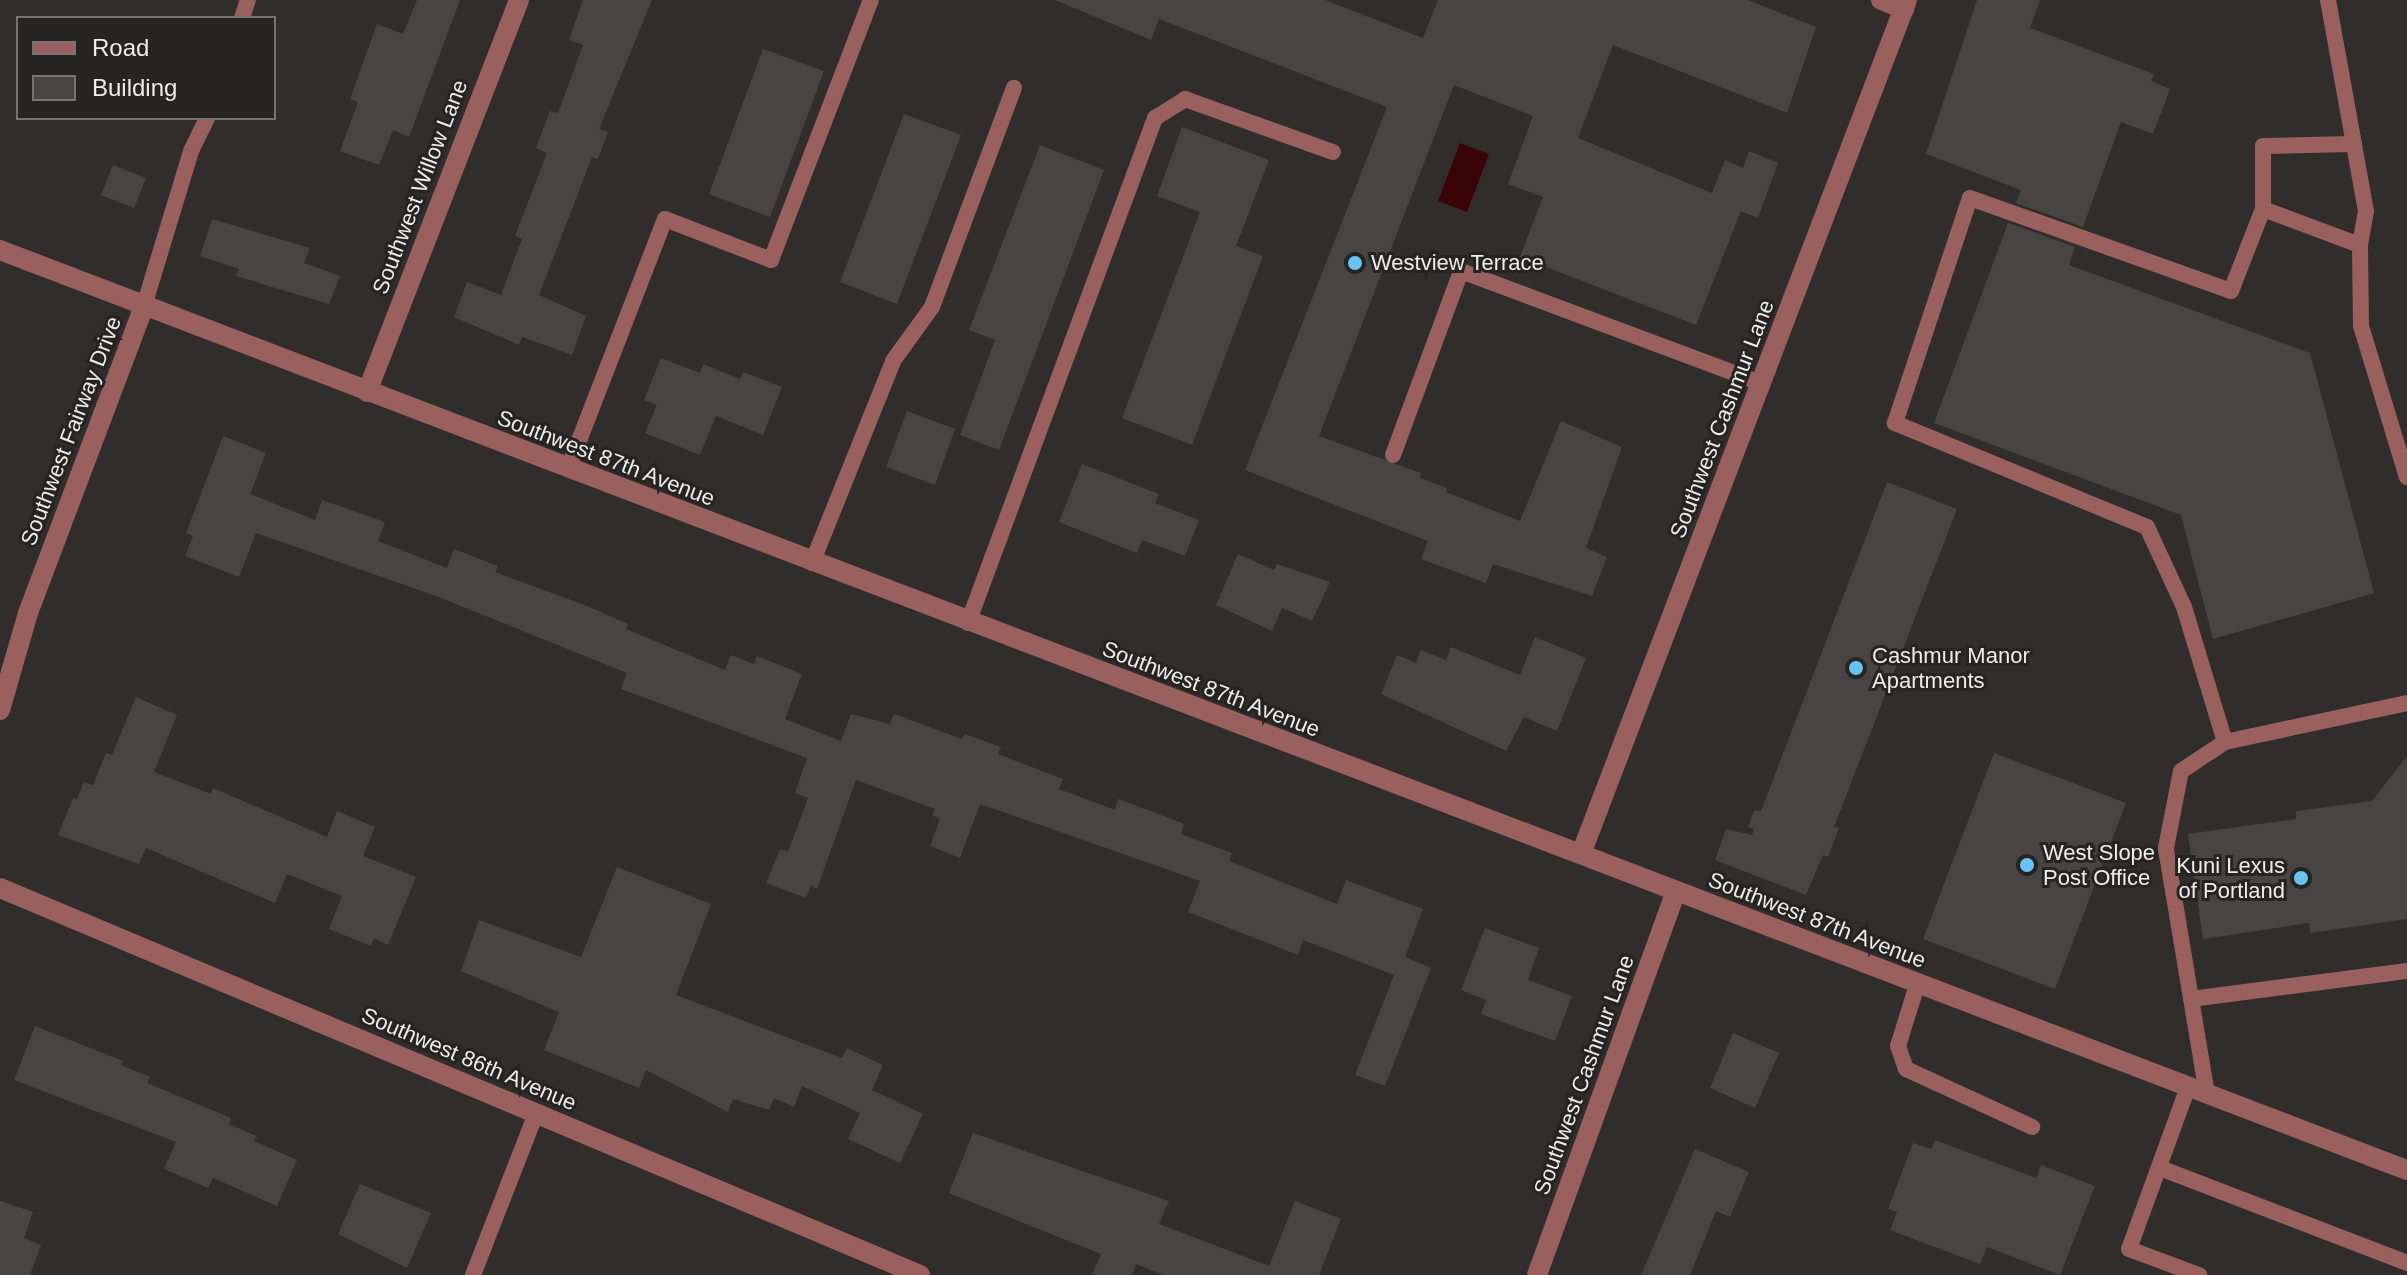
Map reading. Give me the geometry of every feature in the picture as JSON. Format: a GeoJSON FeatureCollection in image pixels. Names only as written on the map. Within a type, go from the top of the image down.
{"type":"FeatureCollection","features":[{"type":"Feature","properties":{"kind":"street","name":"Southwest Willow Lane"},"geometry":{"type":"LineString","coordinates":[[367,392],[519,0]]}},
{"type":"Feature","properties":{"kind":"street"},"geometry":{"type":"LineString","coordinates":[[1881,0],[1905,5]]}},
{"type":"Feature","properties":{"kind":"street","name":"Southwest Cashmur Lane"},"geometry":{"type":"LineString","coordinates":[[1581,854],[1905,5]]}},
{"type":"Feature","properties":{"kind":"street","name":"Southwest 87th Avenue"},"geometry":{"type":"LineString","coordinates":[[0,250],[968,623],[2407,1170]]}},
{"type":"Feature","properties":{"kind":"street","name":"Southwest Fairway Drive"},"geometry":{"type":"LineString","coordinates":[[0,710],[28,613],[144,306]]}},
{"type":"Feature","properties":{"kind":"street","name":"Southwest 86th Avenue"},"geometry":{"type":"LineString","coordinates":[[0,888],[920,1275]]}},
{"type":"Feature","properties":{"kind":"street","name":"Southwest Cashmur Lane"},"geometry":{"type":"LineString","coordinates":[[1537,1275],[1676,891]]}},
{"type":"Feature","properties":{"kind":"lane"},"geometry":{"type":"LineString","coordinates":[[568,469],[665,219],[771,260],[871,0]]}},
{"type":"Feature","properties":{"kind":"lane"},"geometry":{"type":"LineString","coordinates":[[2328,0],[2366,211],[2360,245],[2361,326],[2407,477]]}},
{"type":"Feature","properties":{"kind":"lane"},"geometry":{"type":"LineString","coordinates":[[812,563],[893,361],[932,307],[1014,88]]}},
{"type":"Feature","properties":{"kind":"lane"},"geometry":{"type":"LineString","coordinates":[[968,623],[1155,118],[1185,99],[1333,152]]}},
{"type":"Feature","properties":{"kind":"lane"},"geometry":{"type":"LineString","coordinates":[[144,306],[191,151],[206,120]]}},
{"type":"Feature","properties":{"kind":"lane"},"geometry":{"type":"LineString","coordinates":[[2225,742],[2184,607],[2147,527],[1895,423],[1970,198],[2231,291],[2263,209],[2263,146],[2354,144]]}},
{"type":"Feature","properties":{"kind":"lane"},"geometry":{"type":"LineString","coordinates":[[2263,209],[2360,245]]}},
{"type":"Feature","properties":{"kind":"lane"},"geometry":{"type":"LineString","coordinates":[[1393,455],[1461,271],[1761,383]]}},
{"type":"Feature","properties":{"kind":"lane"},"geometry":{"type":"LineString","coordinates":[[2199,1275],[2129,1249],[2160,1168],[2197,1090],[2191,999],[2166,848],[2181,771],[2225,742],[2407,703]]}},
{"type":"Feature","properties":{"kind":"lane"},"geometry":{"type":"LineString","coordinates":[[2191,999],[2407,971]]}},
{"type":"Feature","properties":{"kind":"lane"},"geometry":{"type":"LineString","coordinates":[[1917,985],[1898,1046],[1906,1069],[2032,1127]]}},
{"type":"Feature","properties":{"kind":"lane"},"geometry":{"type":"LineString","coordinates":[[473,1275],[536,1113]]}},
{"type":"Feature","properties":{"kind":"lane"},"geometry":{"type":"LineString","coordinates":[[2160,1168],[2407,1263]]}},
{"type":"Feature","properties":{"kind":"shaded area"},"geometry":{"type":"Polygon","coordinates":[[[1460,143],[1489,154],[1467,212],[1438,201],[1460,143]]]}},
{"type":"Feature","properties":{"kind":"building"},"geometry":{"type":"Polygon","coordinates":[[[417,0],[460,0],[409,137],[393,130],[379,165],[340,151],[358,102],[350,99],[377,24],[403,34],[417,0]]]}},
{"type":"Feature","properties":{"kind":"building"},"geometry":{"type":"Polygon","coordinates":[[[583,0],[652,0],[599,129],[608,132],[598,159],[592,157],[539,295],[586,316],[572,355],[522,337],[519,345],[454,317],[467,282],[501,295],[522,239],[515,236],[547,153],[536,148],[550,111],[558,113],[583,45],[569,40],[583,0]]]}},
{"type":"Feature","properties":{"kind":"building"},"geometry":{"type":"Polygon","coordinates":[[[1055,0],[1325,0],[1423,38],[1438,0],[1748,0],[1816,27],[1787,113],[1613,45],[1578,138],[1712,193],[1725,160],[1743,168],[1749,151],[1778,163],[1758,218],[1741,211],[1696,325],[1520,257],[1543,197],[1508,184],[1533,116],[1454,85],[1319,436],[1421,473],[1420,478],[1447,488],[1446,492],[1520,521],[1561,421],[1622,447],[1586,548],[1607,557],[1592,596],[1493,564],[1486,583],[1421,559],[1428,541],[1245,470],[1387,107],[1159,19],[1151,40],[1055,0]]]}},
{"type":"Feature","properties":{"kind":"building"},"geometry":{"type":"Polygon","coordinates":[[[1977,0],[2040,0],[2030,28],[2154,74],[2151,81],[2170,89],[2153,134],[2121,122],[2083,227],[2016,203],[2021,190],[1926,154],[1977,0]]]}},
{"type":"Feature","properties":{"kind":"building"},"geometry":{"type":"Polygon","coordinates":[[[763,49],[824,71],[770,217],[709,194],[763,49]]]}},
{"type":"Feature","properties":{"kind":"building"},"geometry":{"type":"Polygon","coordinates":[[[904,114],[961,135],[897,304],[840,282],[904,114]]]}},
{"type":"Feature","properties":{"kind":"building"},"geometry":{"type":"Polygon","coordinates":[[[1182,127],[1269,160],[1236,246],[1263,256],[1192,445],[1122,418],[1200,212],[1157,196],[1182,127]]]}},
{"type":"Feature","properties":{"kind":"building"},"geometry":{"type":"Polygon","coordinates":[[[1040,145],[1104,170],[999,450],[960,435],[995,340],[969,330],[1040,145]]]}},
{"type":"Feature","properties":{"kind":"building"},"geometry":{"type":"Polygon","coordinates":[[[113,165],[146,178],[134,208],[101,195],[113,165]]]}},
{"type":"Feature","properties":{"kind":"building"},"geometry":{"type":"Polygon","coordinates":[[[212,219],[310,248],[304,263],[340,276],[329,304],[236,276],[239,269],[200,256],[212,219]]]}},
{"type":"Feature","properties":{"kind":"building"},"geometry":{"type":"Polygon","coordinates":[[[2008,223],[2075,247],[2069,265],[2310,353],[2374,593],[2213,639],[2181,515],[1934,423],[2008,223]]]}},
{"type":"Feature","properties":{"kind":"building"},"geometry":{"type":"Polygon","coordinates":[[[661,358],[700,373],[703,364],[740,379],[743,372],[782,387],[763,435],[716,416],[700,455],[645,433],[657,405],[644,400],[661,358]]]}},
{"type":"Feature","properties":{"kind":"building"},"geometry":{"type":"Polygon","coordinates":[[[907,411],[955,429],[935,485],[886,467],[907,411]]]}},
{"type":"Feature","properties":{"kind":"building"},"geometry":{"type":"Polygon","coordinates":[[[223,436],[266,453],[250,494],[315,520],[322,500],[385,522],[378,541],[447,568],[454,549],[498,566],[495,572],[587,606],[628,624],[626,629],[725,670],[731,655],[754,664],[757,656],[802,674],[785,719],[841,741],[851,714],[890,724],[894,714],[962,739],[965,734],[1001,747],[998,754],[1063,779],[1059,789],[1115,810],[1118,799],[1184,824],[1181,834],[1232,853],[1229,861],[1337,904],[1346,880],[1423,909],[1405,957],[1431,968],[1385,1086],[1355,1075],[1394,975],[1303,940],[1298,955],[1188,912],[1200,881],[980,804],[960,858],[930,846],[940,819],[932,815],[935,809],[856,780],[817,889],[811,885],[806,898],[766,883],[780,849],[788,852],[808,798],[795,793],[807,758],[621,689],[627,673],[436,596],[256,533],[239,577],[185,556],[193,536],[186,533],[223,436]]]}},
{"type":"Feature","properties":{"kind":"building"},"geometry":{"type":"Polygon","coordinates":[[[1082,464],[1159,494],[1155,503],[1199,520],[1185,556],[1142,540],[1137,553],[1059,522],[1082,464]]]}},
{"type":"Feature","properties":{"kind":"building","name":"Cashmur Manor Apartments"},"geometry":{"type":"Polygon","coordinates":[[[1887,482],[1957,509],[1834,827],[1839,828],[1828,857],[1823,855],[1806,895],[1715,860],[1726,829],[1752,835],[1754,829],[1748,827],[1754,810],[1761,811],[1887,482]]]}},
{"type":"Feature","properties":{"kind":"building"},"geometry":{"type":"Polygon","coordinates":[[[1238,554],[1274,570],[1277,564],[1330,582],[1312,621],[1282,608],[1272,631],[1216,605],[1238,554]]]}},
{"type":"Feature","properties":{"kind":"building"},"geometry":{"type":"Polygon","coordinates":[[[1535,637],[1586,658],[1557,731],[1524,717],[1506,751],[1381,694],[1397,655],[1416,663],[1421,650],[1446,660],[1451,647],[1520,675],[1535,637]]]}},
{"type":"Feature","properties":{"kind":"building"},"geometry":{"type":"Polygon","coordinates":[[[136,697],[177,715],[154,772],[211,794],[213,788],[327,837],[337,811],[375,827],[363,856],[416,877],[388,945],[374,938],[371,946],[329,929],[342,896],[287,874],[275,903],[146,848],[139,864],[58,835],[73,798],[77,799],[84,782],[93,785],[106,753],[112,755],[136,697]]]}},
{"type":"Feature","properties":{"kind":"building","name":"West Slope Post Office"},"geometry":{"type":"Polygon","coordinates":[[[1994,753],[2126,803],[2055,989],[1923,939],[1994,753]]]}},
{"type":"Feature","properties":{"kind":"building","name":"Kuni Lexus of Portland"},"geometry":{"type":"Polygon","coordinates":[[[2407,756],[2407,919],[2310,933],[2309,923],[2203,939],[2188,834],[2296,819],[2296,811],[2372,801],[2407,756]]]}},
{"type":"Feature","properties":{"kind":"building"},"geometry":{"type":"Polygon","coordinates":[[[617,867],[711,904],[676,995],[842,1058],[847,1048],[883,1065],[872,1090],[923,1114],[900,1163],[848,1139],[860,1113],[802,1086],[794,1107],[774,1098],[769,1110],[733,1099],[728,1112],[646,1070],[639,1088],[544,1050],[559,1012],[461,971],[479,920],[581,957],[617,867]]]}},
{"type":"Feature","properties":{"kind":"building"},"geometry":{"type":"Polygon","coordinates":[[[1485,928],[1539,948],[1528,980],[1572,996],[1555,1041],[1481,1014],[1486,1000],[1461,990],[1485,928]]]}},
{"type":"Feature","properties":{"kind":"building"},"geometry":{"type":"Polygon","coordinates":[[[35,1026],[123,1061],[121,1065],[150,1077],[147,1083],[231,1118],[229,1124],[256,1136],[254,1141],[297,1160],[277,1206],[213,1178],[208,1188],[164,1169],[176,1142],[14,1080],[35,1026]]]}},
{"type":"Feature","properties":{"kind":"building"},"geometry":{"type":"Polygon","coordinates":[[[1733,1033],[1779,1053],[1755,1108],[1710,1088],[1733,1033]]]}},
{"type":"Feature","properties":{"kind":"building"},"geometry":{"type":"Polygon","coordinates":[[[973,1133],[1169,1201],[1159,1224],[1269,1266],[1295,1201],[1341,1219],[1319,1275],[1163,1275],[1136,1264],[1132,1275],[1092,1275],[1101,1254],[949,1193],[973,1133]]]}},
{"type":"Feature","properties":{"kind":"building"},"geometry":{"type":"Polygon","coordinates":[[[1935,1140],[2036,1178],[2041,1165],[2095,1186],[2060,1275],[1987,1247],[1980,1264],[1890,1230],[1897,1212],[1888,1209],[1913,1143],[1931,1149],[1935,1140]]]}},
{"type":"Feature","properties":{"kind":"building"},"geometry":{"type":"Polygon","coordinates":[[[1695,1149],[1749,1172],[1730,1217],[1716,1211],[1690,1275],[1641,1275],[1695,1149]]]}},
{"type":"Feature","properties":{"kind":"building"},"geometry":{"type":"Polygon","coordinates":[[[360,1184],[431,1213],[407,1268],[338,1234],[360,1184]]]}},
{"type":"Feature","properties":{"kind":"building"},"geometry":{"type":"Polygon","coordinates":[[[0,1201],[33,1212],[24,1238],[41,1245],[30,1275],[0,1275],[0,1201]]]}},
{"type":"Feature","properties":{"kind":"place","name":"Westview Terrace"},"geometry":{"type":"Point","coordinates":[1355,263]}},
{"type":"Feature","properties":{"kind":"place","name":"Cashmur Manor Apartments"},"geometry":{"type":"Point","coordinates":[1856,668]}},
{"type":"Feature","properties":{"kind":"place","name":"West Slope Post Office"},"geometry":{"type":"Point","coordinates":[2027,865]}},
{"type":"Feature","properties":{"kind":"place","name":"Kuni Lexus of Portland"},"geometry":{"type":"Point","coordinates":[2301,878]}}]}
